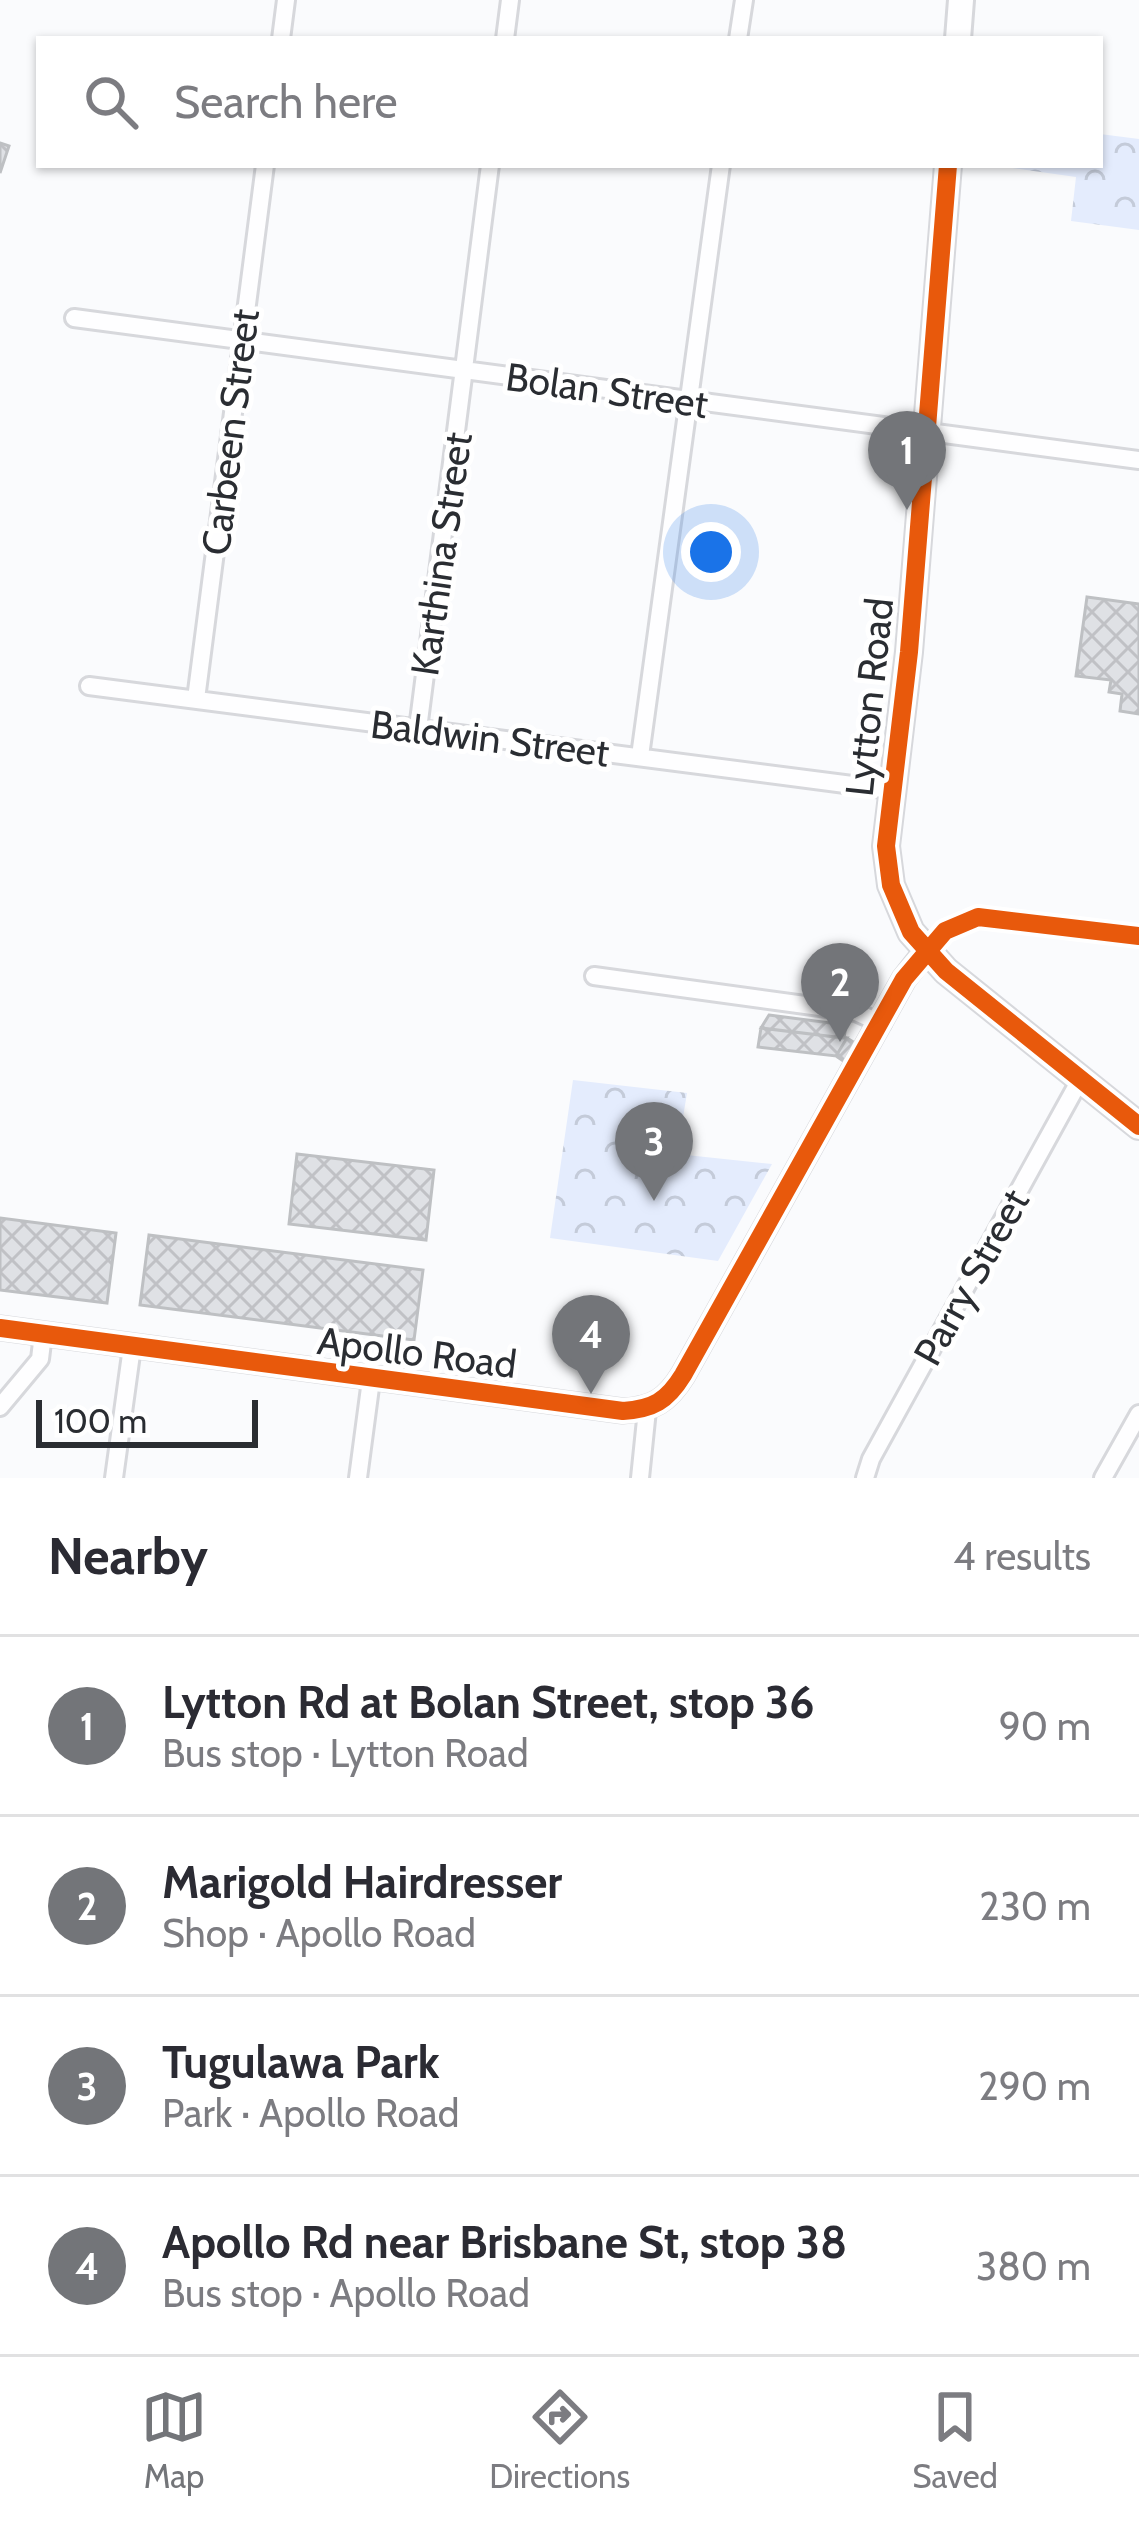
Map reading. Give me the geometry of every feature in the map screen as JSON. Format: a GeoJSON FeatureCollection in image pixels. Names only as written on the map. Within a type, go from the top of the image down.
{"type":"FeatureCollection","features":[{"type":"Feature","properties":{"kind":"main road"},"geometry":{"type":"LineString","coordinates":[[958,36],[961,0]]}},
{"type":"Feature","properties":{"kind":"main road","name":"Lytton Road"},"geometry":{"type":"LineString","coordinates":[[948,168],[909,652],[886,846],[891,885],[902,916],[926,951],[1139,1126]]}},
{"type":"Feature","properties":{"kind":"street"},"geometry":{"type":"LineString","coordinates":[[281,36],[286,0]]}},
{"type":"Feature","properties":{"kind":"street"},"geometry":{"type":"LineString","coordinates":[[505,36],[509,0]]}},
{"type":"Feature","properties":{"kind":"street"},"geometry":{"type":"LineString","coordinates":[[738,36],[744,0]]}},
{"type":"Feature","properties":{"kind":"street","name":"Carbeen Street"},"geometry":{"type":"LineString","coordinates":[[196,699],[265,168]]}},
{"type":"Feature","properties":{"kind":"street","name":"Karthina Street"},"geometry":{"type":"LineString","coordinates":[[418,729],[490,168]]}},
{"type":"Feature","properties":{"kind":"street"},"geometry":{"type":"LineString","coordinates":[[640,756],[721,168]]}},
{"type":"Feature","properties":{"kind":"street","name":"Bolan Street"},"geometry":{"type":"LineString","coordinates":[[74,318],[1139,460]]}},
{"type":"Feature","properties":{"kind":"street","name":"Baldwin Street"},"geometry":{"type":"LineString","coordinates":[[89,686],[891,790]]}},
{"type":"Feature","properties":{"kind":"street"},"geometry":{"type":"LineString","coordinates":[[640,1478],[647,1410],[673,1392],[904,979],[926,951],[945,931],[978,917],[1139,936]]}},
{"type":"Feature","properties":{"kind":"street"},"geometry":{"type":"LineString","coordinates":[[594,976],[856,1012],[882,1024]]}},
{"type":"Feature","properties":{"kind":"street","name":"Parry Street"},"geometry":{"type":"LineString","coordinates":[[866,1478],[871,1459],[1082,1078]]}},
{"type":"Feature","properties":{"kind":"street","name":"Apollo Road"},"geometry":{"type":"LineString","coordinates":[[0,1328],[371,1380],[647,1410]]}},
{"type":"Feature","properties":{"kind":"street"},"geometry":{"type":"LineString","coordinates":[[0,1407],[40,1359],[43,1334]]}},
{"type":"Feature","properties":{"kind":"street"},"geometry":{"type":"LineString","coordinates":[[114,1478],[132,1347]]}},
{"type":"Feature","properties":{"kind":"street"},"geometry":{"type":"LineString","coordinates":[[358,1478],[371,1380]]}},
{"type":"Feature","properties":{"kind":"street"},"geometry":{"type":"LineString","coordinates":[[1103,1478],[1139,1414]]}},
{"type":"Feature","properties":{"kind":"green space"},"geometry":{"type":"Polygon","coordinates":[[[1103,134],[1139,139],[1139,230],[1071,221],[1076,177],[1012,168],[1103,168],[1103,134]]]}},
{"type":"Feature","properties":{"kind":"green space"},"geometry":{"type":"Polygon","coordinates":[[[573,1080],[687,1093],[677,1154],[772,1164],[718,1261],[550,1238],[573,1080]]]}},
{"type":"Feature","properties":{"kind":"building"},"geometry":{"type":"Polygon","coordinates":[[[0,143],[9,146],[0,173],[0,143]]]}},
{"type":"Feature","properties":{"kind":"building"},"geometry":{"type":"Polygon","coordinates":[[[1087,597],[1139,604],[1139,714],[1120,711],[1122,694],[1109,692],[1111,680],[1076,676],[1087,597]]]}},
{"type":"Feature","properties":{"kind":"building"},"geometry":{"type":"Polygon","coordinates":[[[769,1015],[846,1025],[844,1038],[761,1028],[769,1015]]]}},
{"type":"Feature","properties":{"kind":"building"},"geometry":{"type":"Polygon","coordinates":[[[761,1028],[847,1038],[836,1056],[758,1047],[761,1028]]]}},
{"type":"Feature","properties":{"kind":"building"},"geometry":{"type":"Polygon","coordinates":[[[847,1038],[855,1043],[845,1062],[836,1056],[847,1038]]]}},
{"type":"Feature","properties":{"kind":"building"},"geometry":{"type":"Polygon","coordinates":[[[297,1154],[434,1170],[426,1240],[289,1224],[297,1154]]]}},
{"type":"Feature","properties":{"kind":"building"},"geometry":{"type":"Polygon","coordinates":[[[0,1218],[116,1233],[107,1303],[0,1290],[0,1218]]]}},
{"type":"Feature","properties":{"kind":"building"},"geometry":{"type":"Polygon","coordinates":[[[149,1235],[423,1270],[414,1340],[140,1305],[149,1235]]]}},
{"type":"Feature","properties":{"kind":"cycle path"},"geometry":{"type":"LineString","coordinates":[[948,168],[909,652],[886,846],[891,885],[911,932],[946,971],[1139,1126]]}},
{"type":"Feature","properties":{"kind":"cycle path"},"geometry":{"type":"LineString","coordinates":[[0,1328],[623,1411],[651,1406],[683,1375],[904,979],[945,931],[978,917],[1139,936]]}},
{"type":"Feature","properties":{"kind":"place","name":"Lytton Rd at Bolan Street, stop 36"},"geometry":{"type":"Point","coordinates":[907,510]}},
{"type":"Feature","properties":{"kind":"place","name":"Marigold Hairdresser"},"geometry":{"type":"Point","coordinates":[840,1042]}},
{"type":"Feature","properties":{"kind":"place","name":"Tugulawa Park"},"geometry":{"type":"Point","coordinates":[654,1201]}},
{"type":"Feature","properties":{"kind":"place","name":"Apollo Rd near Brisbane St, stop 38"},"geometry":{"type":"Point","coordinates":[591,1394]}}]}
